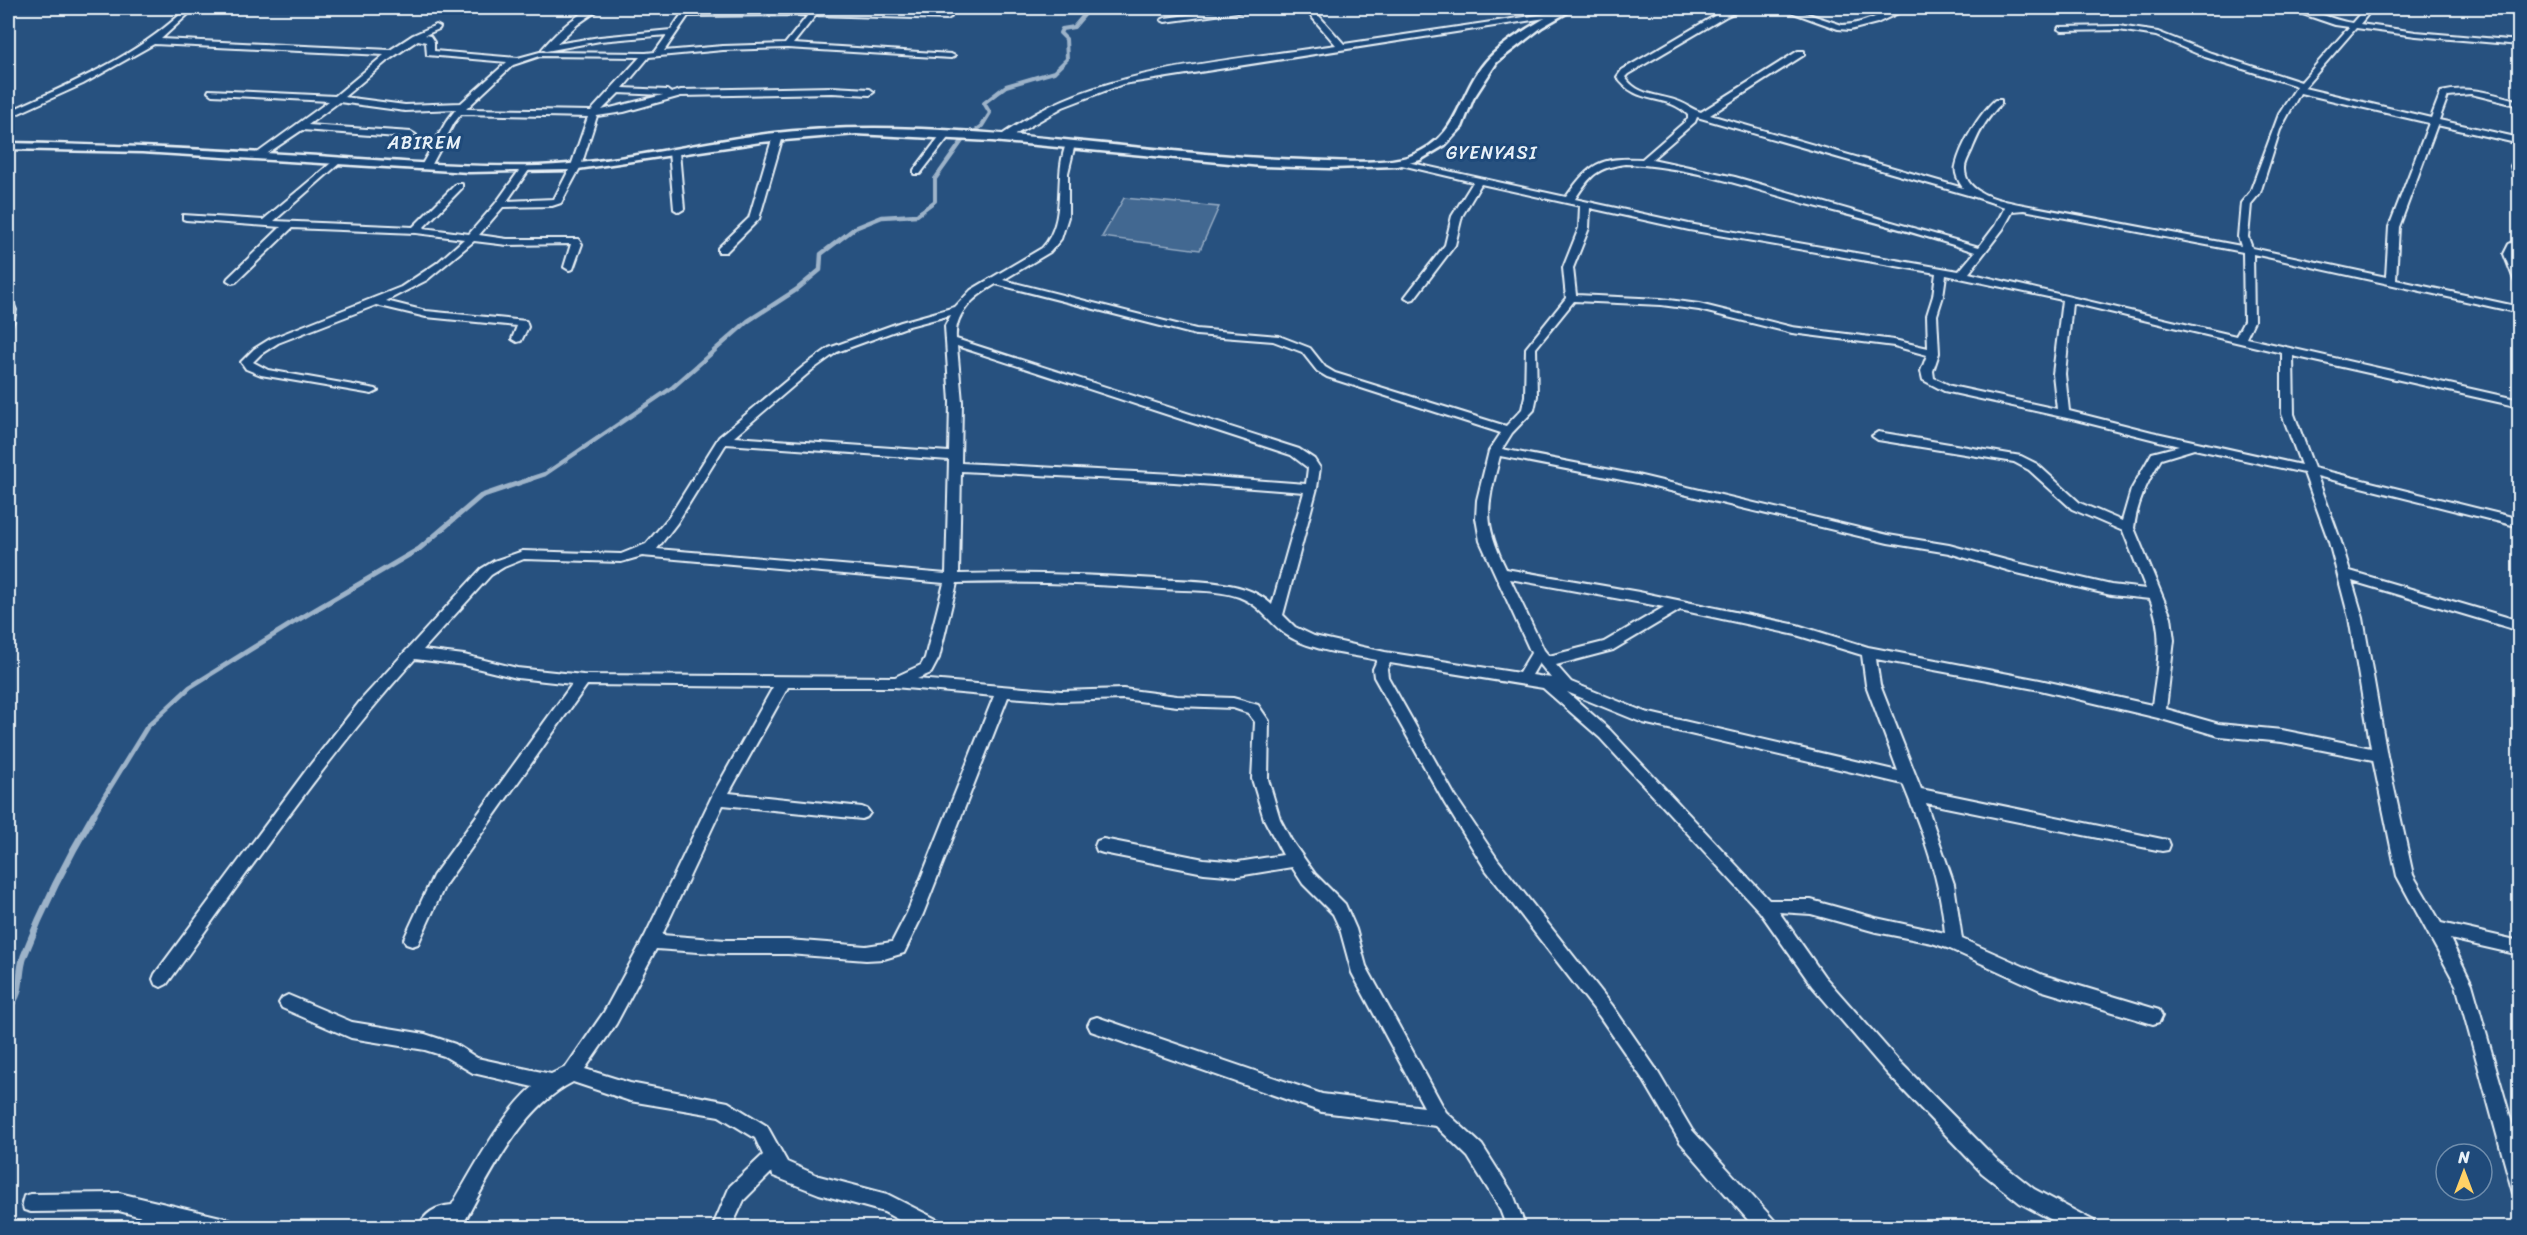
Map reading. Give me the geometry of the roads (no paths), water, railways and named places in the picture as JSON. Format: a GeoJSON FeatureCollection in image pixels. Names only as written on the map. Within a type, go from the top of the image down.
{"type":"FeatureCollection","features":[{"type":"Feature","properties":{"kind":"street"},"geometry":{"type":"LineString","coordinates":[[8,115],[86,78],[152,41],[174,26],[191,8]]}},
{"type":"Feature","properties":{"kind":"street"},"geometry":{"type":"LineString","coordinates":[[543,51],[575,22],[597,8]]}},
{"type":"Feature","properties":{"kind":"street"},"geometry":{"type":"LineString","coordinates":[[1165,20],[1252,8]]}},
{"type":"Feature","properties":{"kind":"street"},"geometry":{"type":"LineString","coordinates":[[1308,8],[1341,46]]}},
{"type":"Feature","properties":{"kind":"street"},"geometry":{"type":"LineString","coordinates":[[1398,162],[1416,158],[1441,143],[1457,127],[1468,99],[1493,60],[1515,41],[1570,8]]}},
{"type":"Feature","properties":{"kind":"street"},"geometry":{"type":"LineString","coordinates":[[1700,8],[1722,15]]}},
{"type":"Feature","properties":{"kind":"street"},"geometry":{"type":"LineString","coordinates":[[1740,8],[1722,15],[1625,72],[1621,77],[1625,85],[1635,91],[1686,108],[1691,112],[2017,207],[2248,250],[2520,310]]}},
{"type":"Feature","properties":{"kind":"street"},"geometry":{"type":"LineString","coordinates":[[1784,8],[1850,28],[1869,25],[1905,8]]}},
{"type":"Feature","properties":{"kind":"street"},"geometry":{"type":"LineString","coordinates":[[2294,8],[2338,23],[2356,26],[2520,44]]}},
{"type":"Feature","properties":{"kind":"street"},"geometry":{"type":"LineString","coordinates":[[2240,339],[2249,321],[2248,250],[2243,237],[2246,203],[2254,193],[2285,110],[2300,87],[2356,26],[2369,8]]}},
{"type":"Feature","properties":{"kind":"street"},"geometry":{"type":"LineString","coordinates":[[657,55],[688,11],[802,10],[813,13],[947,17]]}},
{"type":"Feature","properties":{"kind":"street"},"geometry":{"type":"LineString","coordinates":[[787,46],[813,13]]}},
{"type":"Feature","properties":{"kind":"street"},"geometry":{"type":"LineString","coordinates":[[1003,138],[1060,105],[1121,82],[1558,14]]}},
{"type":"Feature","properties":{"kind":"street"},"geometry":{"type":"LineString","coordinates":[[259,156],[337,99],[391,53],[436,27]]}},
{"type":"Feature","properties":{"kind":"street"},"geometry":{"type":"LineString","coordinates":[[2062,29],[2119,28],[2158,34],[2208,56],[2300,87],[2520,141]]}},
{"type":"Feature","properties":{"kind":"street"},"geometry":{"type":"LineString","coordinates":[[426,166],[450,122],[461,108],[516,60],[543,51],[600,39],[672,32]]}},
{"type":"Feature","properties":{"kind":"street"},"geometry":{"type":"LineString","coordinates":[[416,37],[426,38],[430,42],[430,53],[516,60]]}},
{"type":"Feature","properties":{"kind":"street"},"geometry":{"type":"LineString","coordinates":[[152,41],[391,53]]}},
{"type":"Feature","properties":{"kind":"street"},"geometry":{"type":"LineString","coordinates":[[543,51],[657,55],[723,48],[787,46],[951,56]]}},
{"type":"Feature","properties":{"kind":"street"},"geometry":{"type":"LineString","coordinates":[[1703,115],[1800,53]]}},
{"type":"Feature","properties":{"kind":"street"},"geometry":{"type":"LineString","coordinates":[[502,204],[556,202],[576,166],[593,114],[617,90],[646,55]]}},
{"type":"Feature","properties":{"kind":"street"},"geometry":{"type":"LineString","coordinates":[[617,90],[681,93],[832,90],[870,92]]}},
{"type":"Feature","properties":{"kind":"street"},"geometry":{"type":"LineString","coordinates":[[2391,280],[2394,227],[2444,94],[2462,91],[2520,104]]}},
{"type":"Feature","properties":{"kind":"street"},"geometry":{"type":"LineString","coordinates":[[212,92],[337,99],[405,108],[593,114],[624,109],[681,93]]}},
{"type":"Feature","properties":{"kind":"street"},"geometry":{"type":"LineString","coordinates":[[1975,194],[1965,187],[1960,167],[1990,108],[1998,102]]}},
{"type":"Feature","properties":{"kind":"street"},"geometry":{"type":"LineString","coordinates":[[1645,162],[1692,120],[1691,112]]}},
{"type":"Feature","properties":{"kind":"street"},"geometry":{"type":"LineString","coordinates":[[298,127],[411,135]]}},
{"type":"Feature","properties":{"kind":"street"},"geometry":{"type":"LineString","coordinates":[[8,146],[524,170],[576,166],[778,136],[852,131],[962,135],[1258,160],[1398,162],[1701,229],[1962,275],[2520,404]]}},
{"type":"Feature","properties":{"kind":"street"},"geometry":{"type":"LineString","coordinates":[[917,172],[946,134]]}},
{"type":"Feature","properties":{"kind":"street"},"geometry":{"type":"LineString","coordinates":[[722,250],[754,219],[778,136]]}},
{"type":"Feature","properties":{"kind":"street"},"geometry":{"type":"LineString","coordinates":[[894,682],[926,669],[932,657],[952,579],[956,402],[950,326],[959,309],[975,292],[1046,250],[1056,239],[1063,217],[1063,173],[1070,144]]}},
{"type":"Feature","properties":{"kind":"street"},"geometry":{"type":"LineString","coordinates":[[674,152],[679,209]]}},
{"type":"Feature","properties":{"kind":"street"},"geometry":{"type":"LineString","coordinates":[[2520,158],[2516,166],[2520,181]]}},
{"type":"Feature","properties":{"kind":"street"},"geometry":{"type":"LineString","coordinates":[[266,223],[337,161]]}},
{"type":"Feature","properties":{"kind":"street"},"geometry":{"type":"LineString","coordinates":[[1570,199],[1594,168],[1621,161],[1673,165],[1980,251]]}},
{"type":"Feature","properties":{"kind":"street"},"geometry":{"type":"LineString","coordinates":[[372,391],[265,373],[250,367],[247,362],[251,355],[277,339],[404,290],[428,274],[473,237],[502,204],[524,170]]}},
{"type":"Feature","properties":{"kind":"street"},"geometry":{"type":"LineString","coordinates":[[1410,297],[1450,244],[1457,216],[1479,180]]}},
{"type":"Feature","properties":{"kind":"street"},"geometry":{"type":"LineString","coordinates":[[416,230],[459,186]]}},
{"type":"Feature","properties":{"kind":"street"},"geometry":{"type":"LineString","coordinates":[[1566,686],[1542,658],[1486,541],[1482,518],[1483,500],[1495,451],[1508,431],[1528,410],[1531,396],[1531,348],[1571,298],[1568,268],[1584,228],[1584,203]]}},
{"type":"Feature","properties":{"kind":"street"},"geometry":{"type":"LineString","coordinates":[[1962,275],[2000,227],[2009,208],[2017,207]]}},
{"type":"Feature","properties":{"kind":"street"},"geometry":{"type":"LineString","coordinates":[[186,217],[230,222],[416,230],[507,242],[576,241],[569,267]]}},
{"type":"Feature","properties":{"kind":"street"},"geometry":{"type":"LineString","coordinates":[[232,280],[289,225]]}},
{"type":"Feature","properties":{"kind":"street"},"geometry":{"type":"LineString","coordinates":[[2520,242],[2513,246],[2509,254],[2520,282]]}},
{"type":"Feature","properties":{"kind":"street"},"geometry":{"type":"LineString","coordinates":[[1941,272],[1938,296],[1932,315],[1933,353],[1927,371],[1929,380],[1948,389],[2093,419],[2138,434],[2309,470],[2520,523]]}},
{"type":"Feature","properties":{"kind":"street"},"geometry":{"type":"LineString","coordinates":[[993,280],[1196,332],[1275,338],[1306,350],[1321,369],[1332,375],[1508,431]]}},
{"type":"Feature","properties":{"kind":"street"},"geometry":{"type":"LineString","coordinates":[[1571,298],[1661,302],[1699,307],[1792,330],[1894,343],[1933,353]]}},
{"type":"Feature","properties":{"kind":"street"},"geometry":{"type":"LineString","coordinates":[[2063,414],[2059,374],[2067,299]]}},
{"type":"Feature","properties":{"kind":"street"},"geometry":{"type":"LineString","coordinates":[[376,302],[426,314],[522,323],[523,327],[517,339]]}},
{"type":"Feature","properties":{"kind":"street"},"geometry":{"type":"LineString","coordinates":[[8,303],[11,310],[8,323]]}},
{"type":"Feature","properties":{"kind":"street"},"geometry":{"type":"LineString","coordinates":[[161,979],[312,773],[366,704],[486,572],[510,559],[538,554],[621,558],[651,547],[674,520],[723,440],[833,350],[905,324],[959,309]]}},
{"type":"Feature","properties":{"kind":"street"},"geometry":{"type":"LineString","coordinates":[[950,340],[1295,452],[1310,462],[1314,468],[1311,488],[1276,616]]}},
{"type":"Feature","properties":{"kind":"street"},"geometry":{"type":"LineString","coordinates":[[2287,351],[2288,414],[2335,542],[2344,574],[2358,630],[2380,756],[2405,876],[2436,928],[2464,984],[2520,1186]]}},
{"type":"Feature","properties":{"kind":"street"},"geometry":{"type":"LineString","coordinates":[[2138,434],[2156,456]]}},
{"type":"Feature","properties":{"kind":"street"},"geometry":{"type":"LineString","coordinates":[[1878,436],[2017,459],[2033,467],[2076,506],[2128,528]]}},
{"type":"Feature","properties":{"kind":"street"},"geometry":{"type":"LineString","coordinates":[[723,440],[954,461],[1311,488]]}},
{"type":"Feature","properties":{"kind":"street"},"geometry":{"type":"LineString","coordinates":[[2158,712],[2167,640],[2164,617],[2128,528],[2129,516],[2138,487],[2156,456],[2194,445]]}},
{"type":"Feature","properties":{"kind":"street"},"geometry":{"type":"LineString","coordinates":[[1495,451],[1665,485],[1888,539],[1949,549],[2111,590],[2156,595]]}},
{"type":"Feature","properties":{"kind":"street"},"geometry":{"type":"LineString","coordinates":[[642,552],[952,579],[1019,577],[1079,579],[1216,588],[1242,593],[1262,603],[1290,630],[1311,640],[1385,657],[1566,686],[1643,717],[1907,779]]}},
{"type":"Feature","properties":{"kind":"street"},"geometry":{"type":"LineString","coordinates":[[1500,573],[1549,579],[1797,630],[1868,652],[2040,685],[2158,712],[2219,730],[2293,738],[2380,756]]}},
{"type":"Feature","properties":{"kind":"street"},"geometry":{"type":"LineString","coordinates":[[2344,574],[2520,626]]}},
{"type":"Feature","properties":{"kind":"street"},"geometry":{"type":"LineString","coordinates":[[1523,678],[1542,658],[1608,646],[1678,605]]}},
{"type":"Feature","properties":{"kind":"street"},"geometry":{"type":"LineString","coordinates":[[1868,652],[1873,685],[1944,879],[1953,918],[1954,943]]}},
{"type":"Feature","properties":{"kind":"street"},"geometry":{"type":"LineString","coordinates":[[412,654],[464,660],[517,673],[583,680],[894,682],[1061,696],[1123,694],[1177,701],[1233,703],[1253,709],[1262,721],[1260,779],[1272,819],[1294,860],[1309,879],[1339,909],[1348,928],[1358,968],[1440,1118],[1475,1151],[1506,1201],[1517,1227]]}},
{"type":"Feature","properties":{"kind":"street"},"geometry":{"type":"LineString","coordinates":[[1385,657],[1380,669],[1381,677],[1450,800],[1492,866],[1606,1011],[1650,1075],[1686,1136],[1768,1227]]}},
{"type":"Feature","properties":{"kind":"street"},"geometry":{"type":"LineString","coordinates":[[412,939],[439,881],[583,680]]}},
{"type":"Feature","properties":{"kind":"street"},"geometry":{"type":"LineString","coordinates":[[427,1227],[443,1214],[454,1221],[487,1163],[534,1098],[552,1083],[572,1073],[610,1018],[651,941],[718,798],[783,682]]}},
{"type":"Feature","properties":{"kind":"street"},"geometry":{"type":"LineString","coordinates":[[1547,683],[1605,735],[1766,907],[1833,998],[1892,1066],[1989,1166],[2027,1197],[2087,1227]]}},
{"type":"Feature","properties":{"kind":"street"},"geometry":{"type":"LineString","coordinates":[[651,941],[726,947],[788,947],[866,953],[884,952],[897,948],[915,914],[1003,691]]}},
{"type":"Feature","properties":{"kind":"street"},"geometry":{"type":"LineString","coordinates":[[1913,795],[2162,845]]}},
{"type":"Feature","properties":{"kind":"street"},"geometry":{"type":"LineString","coordinates":[[718,798],[862,813]]}},
{"type":"Feature","properties":{"kind":"street"},"geometry":{"type":"LineString","coordinates":[[1103,846],[1204,866],[1238,869],[1294,860]]}},
{"type":"Feature","properties":{"kind":"street"},"geometry":{"type":"LineString","coordinates":[[1766,907],[1780,905],[1811,907],[1954,943],[2040,982],[2153,1016]]}},
{"type":"Feature","properties":{"kind":"street"},"geometry":{"type":"LineString","coordinates":[[2436,928],[2520,948]]}},
{"type":"Feature","properties":{"kind":"street"},"geometry":{"type":"LineString","coordinates":[[288,1003],[351,1030],[425,1042],[449,1050],[473,1065],[552,1083]]}},
{"type":"Feature","properties":{"kind":"street"},"geometry":{"type":"LineString","coordinates":[[1097,1025],[1322,1103],[1440,1118]]}},
{"type":"Feature","properties":{"kind":"street"},"geometry":{"type":"LineString","coordinates":[[572,1073],[630,1092],[722,1108],[762,1132],[780,1169],[819,1185],[887,1203],[933,1227]]}},
{"type":"Feature","properties":{"kind":"street"},"geometry":{"type":"LineString","coordinates":[[721,1227],[737,1193],[774,1157]]}},
{"type":"Feature","properties":{"kind":"street"},"geometry":{"type":"LineString","coordinates":[[31,1203],[120,1202],[225,1227]]}},
{"type":"Feature","properties":{"kind":"waterway"},"geometry":{"type":"LineString","coordinates":[[919,213],[935,201],[935,179],[962,141],[982,126],[990,113],[984,103],[1006,86],[1054,72],[1067,59],[1066,39],[1060,33],[1062,29],[1074,27],[1085,14],[1081,8]]}},
{"type":"Feature","properties":{"kind":"waterway"},"geometry":{"type":"LineString","coordinates":[[527,480],[545,474],[673,387],[748,321],[796,290],[820,270],[821,254],[855,228],[882,217],[917,215],[921,212]]}},
{"type":"Feature","properties":{"kind":"waterway"},"geometry":{"type":"LineString","coordinates":[[93,815],[147,727],[190,687],[296,621],[419,549],[481,496],[531,479]]}},
{"type":"Feature","properties":{"kind":"waterway"},"geometry":{"type":"LineString","coordinates":[[8,1008],[16,996],[24,956],[39,919],[94,814]]}},
{"type":"Feature","properties":{"kind":"district","name":"ABIREM"},"geometry":{"type":"Point","coordinates":[425,143]}},
{"type":"Feature","properties":{"kind":"district","name":"GYENYASI"},"geometry":{"type":"Point","coordinates":[1492,153]}}]}
